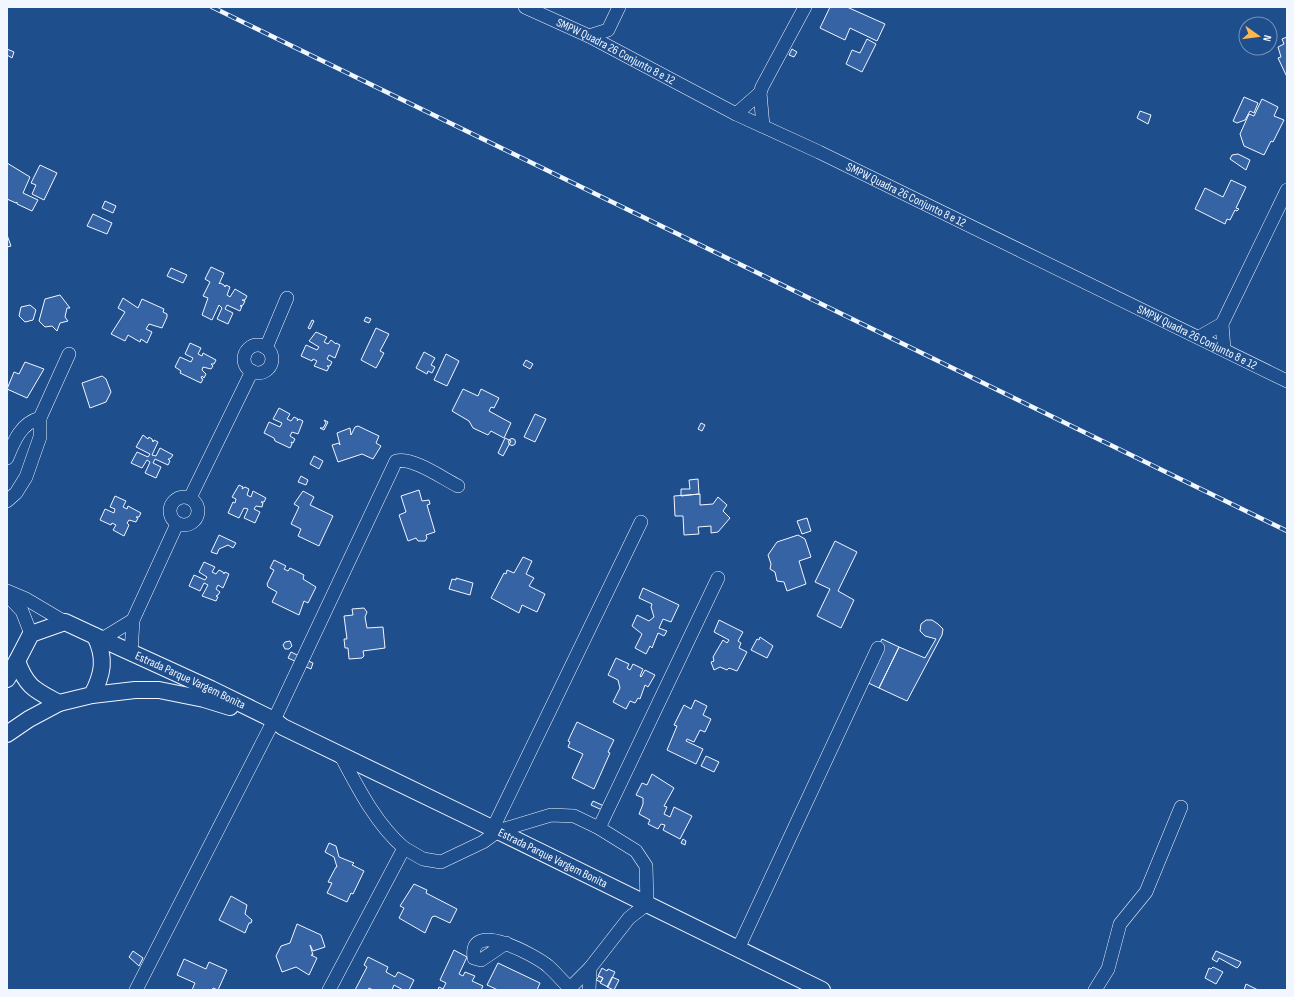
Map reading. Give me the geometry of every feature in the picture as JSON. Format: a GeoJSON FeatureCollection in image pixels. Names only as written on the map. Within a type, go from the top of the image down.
{"type":"FeatureCollection","features":[{"type":"Feature","properties":{"kind":"main road"},"geometry":{"type":"LineString","coordinates":[[7,679],[31,634],[65,622],[98,638],[103,658],[102,670],[99,681],[92,695],[59,703],[29,719],[7,734]]}},
{"type":"Feature","properties":{"kind":"main road","name":"Estrada Parque Vargem Bonita"},"geometry":{"type":"LineString","coordinates":[[98,638],[210,689],[276,725],[496,829],[822,990]]}},
{"type":"Feature","properties":{"kind":"main road"},"geometry":{"type":"LineString","coordinates":[[17,661],[22,674],[30,686],[59,703]]}},
{"type":"Feature","properties":{"kind":"main road","name":"Estrada Parque Vargem Bonita"},"geometry":{"type":"LineString","coordinates":[[92,695],[135,690],[158,690],[224,704],[276,725]]}},
{"type":"Feature","properties":{"kind":"street","name":"SMPW Quadra 26 Conjunto 8 e 12"},"geometry":{"type":"LineString","coordinates":[[525,7],[613,48],[736,114],[1199,336],[1287,380]]}},
{"type":"Feature","properties":{"kind":"street"},"geometry":{"type":"LineString","coordinates":[[613,48],[608,30],[619,7]]}},
{"type":"Feature","properties":{"kind":"street"},"geometry":{"type":"LineString","coordinates":[[736,114],[760,93],[805,7]]}},
{"type":"Feature","properties":{"kind":"street"},"geometry":{"type":"LineString","coordinates":[[589,36],[608,30]]}},
{"type":"Feature","properties":{"kind":"street"},"geometry":{"type":"LineString","coordinates":[[760,93],[763,126]]}},
{"type":"Feature","properties":{"kind":"street"},"geometry":{"type":"LineString","coordinates":[[1224,349],[1222,324],[1287,190]]}},
{"type":"Feature","properties":{"kind":"street"},"geometry":{"type":"LineString","coordinates":[[266,348],[287,298]]}},
{"type":"Feature","properties":{"kind":"street"},"geometry":{"type":"LineString","coordinates":[[1199,336],[1222,324]]}},
{"type":"Feature","properties":{"kind":"street"},"geometry":{"type":"LineString","coordinates":[[256,345],[266,348],[271,355],[270,364],[261,372],[252,371],[245,364],[245,354],[251,347],[256,345]]}},
{"type":"Feature","properties":{"kind":"street"},"geometry":{"type":"LineString","coordinates":[[7,501],[16,493],[26,477],[40,437],[40,418],[69,354]]}},
{"type":"Feature","properties":{"kind":"street"},"geometry":{"type":"LineString","coordinates":[[190,498],[252,371]]}},
{"type":"Feature","properties":{"kind":"street"},"geometry":{"type":"LineString","coordinates":[[7,458],[17,436],[30,420],[40,418]]}},
{"type":"Feature","properties":{"kind":"street"},"geometry":{"type":"LineString","coordinates":[[136,990],[276,725],[396,460],[403,459],[412,462],[458,486]]}},
{"type":"Feature","properties":{"kind":"street"},"geometry":{"type":"LineString","coordinates":[[178,498],[190,498],[197,505],[196,517],[190,524],[178,524],[170,513],[171,505],[178,498]]}},
{"type":"Feature","properties":{"kind":"street"},"geometry":{"type":"LineString","coordinates":[[341,756],[358,788],[389,835],[404,848],[423,859],[441,862],[483,842],[496,829],[641,522]]}},
{"type":"Feature","properties":{"kind":"street"},"geometry":{"type":"LineString","coordinates":[[131,653],[132,620],[178,524]]}},
{"type":"Feature","properties":{"kind":"street"},"geometry":{"type":"LineString","coordinates":[[599,828],[718,578]]}},
{"type":"Feature","properties":{"kind":"street"},"geometry":{"type":"LineString","coordinates":[[7,592],[26,599],[65,622]]}},
{"type":"Feature","properties":{"kind":"street"},"geometry":{"type":"LineString","coordinates":[[7,595],[22,611],[31,634]]}},
{"type":"Feature","properties":{"kind":"street"},"geometry":{"type":"LineString","coordinates":[[98,638],[132,620]]}},
{"type":"Feature","properties":{"kind":"street"},"geometry":{"type":"LineString","coordinates":[[738,949],[878,648]]}},
{"type":"Feature","properties":{"kind":"street"},"geometry":{"type":"LineString","coordinates":[[1095,990],[1108,969],[1120,924],[1146,892],[1181,807]]}},
{"type":"Feature","properties":{"kind":"street"},"geometry":{"type":"LineString","coordinates":[[496,829],[551,815],[574,816],[599,828],[636,851],[646,866],[647,904],[629,918],[590,968],[569,989],[548,966],[506,943]]}},
{"type":"Feature","properties":{"kind":"street"},"geometry":{"type":"LineString","coordinates":[[329,990],[404,848]]}},
{"type":"Feature","properties":{"kind":"street"},"geometry":{"type":"LineString","coordinates":[[590,968],[590,990]]}},
{"type":"Feature","properties":{"kind":"building"},"geometry":{"type":"Polygon","coordinates":[[[830,7],[847,7],[885,24],[877,41],[850,28],[845,40],[820,28],[830,7]]]}},
{"type":"Feature","properties":{"kind":"building"},"geometry":{"type":"Polygon","coordinates":[[[1287,37],[1287,77],[1278,58],[1281,57],[1278,47],[1284,44],[1282,39],[1287,37]]]}},
{"type":"Feature","properties":{"kind":"building"},"geometry":{"type":"Polygon","coordinates":[[[867,39],[876,44],[862,72],[846,64],[852,50],[860,53],[867,39]]]}},
{"type":"Feature","properties":{"kind":"building"},"geometry":{"type":"Polygon","coordinates":[[[7,49],[14,52],[12,58],[7,55],[7,49]]]}},
{"type":"Feature","properties":{"kind":"building"},"geometry":{"type":"Polygon","coordinates":[[[792,49],[797,52],[794,57],[789,55],[792,49]]]}},
{"type":"Feature","properties":{"kind":"building"},"geometry":{"type":"Polygon","coordinates":[[[1244,97],[1258,103],[1254,113],[1250,111],[1245,120],[1237,123],[1233,121],[1244,97]]]}},
{"type":"Feature","properties":{"kind":"building"},"geometry":{"type":"Polygon","coordinates":[[[1262,99],[1278,107],[1274,116],[1284,120],[1273,142],[1271,141],[1264,155],[1244,146],[1240,134],[1249,114],[1254,116],[1262,99]]]}},
{"type":"Feature","properties":{"kind":"building"},"geometry":{"type":"Polygon","coordinates":[[[1140,111],[1151,115],[1148,124],[1137,118],[1140,111]]]}},
{"type":"Feature","properties":{"kind":"building"},"geometry":{"type":"Polygon","coordinates":[[[1238,154],[1250,160],[1246,170],[1230,159],[1232,155],[1238,154]]]}},
{"type":"Feature","properties":{"kind":"building"},"geometry":{"type":"Polygon","coordinates":[[[7,163],[30,177],[23,193],[38,200],[32,211],[17,204],[17,202],[16,203],[7,199],[7,163]]]}},
{"type":"Feature","properties":{"kind":"building"},"geometry":{"type":"Polygon","coordinates":[[[40,165],[57,173],[44,200],[32,194],[36,185],[31,183],[40,165]]]}},
{"type":"Feature","properties":{"kind":"building"},"geometry":{"type":"Polygon","coordinates":[[[1231,180],[1246,187],[1236,208],[1239,209],[1237,211],[1235,210],[1230,220],[1227,219],[1225,224],[1195,209],[1205,188],[1223,197],[1231,180]]]}},
{"type":"Feature","properties":{"kind":"building"},"geometry":{"type":"Polygon","coordinates":[[[105,201],[116,206],[113,213],[102,208],[105,201]]]}},
{"type":"Feature","properties":{"kind":"building"},"geometry":{"type":"Polygon","coordinates":[[[93,214],[112,223],[107,234],[87,226],[93,214]]]}},
{"type":"Feature","properties":{"kind":"building"},"geometry":{"type":"Polygon","coordinates":[[[7,235],[11,246],[7,247],[7,235]]]}},
{"type":"Feature","properties":{"kind":"building"},"geometry":{"type":"Polygon","coordinates":[[[211,267],[224,273],[219,284],[224,285],[225,287],[226,285],[230,287],[227,295],[230,297],[235,289],[247,296],[245,300],[242,300],[245,301],[243,305],[240,306],[242,306],[240,311],[227,305],[225,309],[233,313],[228,324],[217,319],[222,308],[219,305],[212,320],[202,315],[208,298],[203,296],[210,282],[205,279],[211,267]]]}},
{"type":"Feature","properties":{"kind":"building"},"geometry":{"type":"Polygon","coordinates":[[[171,268],[187,275],[183,283],[167,276],[171,268]]]}},
{"type":"Feature","properties":{"kind":"building"},"geometry":{"type":"Polygon","coordinates":[[[60,295],[70,308],[67,308],[65,317],[68,321],[60,323],[57,331],[52,326],[45,327],[39,321],[45,299],[60,295]]]}},
{"type":"Feature","properties":{"kind":"building"},"geometry":{"type":"Polygon","coordinates":[[[123,298],[138,308],[142,299],[164,309],[163,312],[167,314],[162,328],[149,324],[146,329],[152,332],[147,343],[141,339],[140,342],[128,335],[125,341],[111,334],[125,312],[118,308],[123,298]]]}},
{"type":"Feature","properties":{"kind":"building"},"geometry":{"type":"Polygon","coordinates":[[[30,305],[36,310],[33,320],[25,322],[19,316],[21,307],[30,305]]]}},
{"type":"Feature","properties":{"kind":"building"},"geometry":{"type":"Polygon","coordinates":[[[366,317],[371,319],[369,323],[364,321],[366,317]]]}},
{"type":"Feature","properties":{"kind":"building"},"geometry":{"type":"Polygon","coordinates":[[[312,320],[314,321],[310,329],[308,328],[312,320]]]}},
{"type":"Feature","properties":{"kind":"building"},"geometry":{"type":"Polygon","coordinates":[[[376,328],[389,334],[380,351],[384,353],[376,368],[361,360],[376,328]]]}},
{"type":"Feature","properties":{"kind":"building"},"geometry":{"type":"Polygon","coordinates":[[[316,332],[327,337],[324,342],[328,344],[331,340],[340,345],[335,358],[329,355],[327,359],[332,362],[330,366],[327,366],[329,367],[327,371],[314,366],[317,361],[313,359],[312,361],[301,356],[306,345],[317,350],[319,347],[309,341],[316,332]]]}},
{"type":"Feature","properties":{"kind":"building"},"geometry":{"type":"Polygon","coordinates":[[[190,343],[201,348],[198,354],[202,356],[203,353],[216,360],[214,364],[211,364],[213,366],[211,369],[203,367],[202,370],[206,374],[204,378],[202,376],[201,378],[203,379],[201,383],[180,373],[181,371],[175,367],[180,357],[191,362],[193,358],[185,354],[190,343]]]}},
{"type":"Feature","properties":{"kind":"building"},"geometry":{"type":"Polygon","coordinates":[[[424,352],[435,358],[431,365],[435,367],[432,373],[428,371],[427,374],[416,368],[424,352]]]}},
{"type":"Feature","properties":{"kind":"building"},"geometry":{"type":"Polygon","coordinates":[[[446,354],[459,361],[447,386],[434,380],[446,354]]]}},
{"type":"Feature","properties":{"kind":"building"},"geometry":{"type":"Polygon","coordinates":[[[526,360],[533,364],[530,369],[523,365],[526,360]]]}},
{"type":"Feature","properties":{"kind":"building"},"geometry":{"type":"Polygon","coordinates":[[[25,362],[44,369],[27,398],[7,389],[14,372],[19,374],[25,362]]]}},
{"type":"Feature","properties":{"kind":"building"},"geometry":{"type":"Polygon","coordinates":[[[102,376],[106,379],[111,392],[106,402],[90,408],[82,383],[102,376]]]}},
{"type":"Feature","properties":{"kind":"building"},"geometry":{"type":"Polygon","coordinates":[[[463,389],[478,396],[481,389],[499,398],[494,408],[491,407],[489,411],[511,423],[504,438],[491,431],[488,435],[473,428],[469,421],[452,411],[463,389]]]}},
{"type":"Feature","properties":{"kind":"building"},"geometry":{"type":"Polygon","coordinates":[[[279,408],[290,414],[287,419],[291,421],[294,417],[298,419],[297,421],[299,419],[303,421],[298,434],[292,432],[290,436],[295,439],[293,443],[291,442],[292,444],[290,448],[275,441],[274,438],[264,433],[269,422],[280,427],[282,423],[273,419],[279,408]]]}},
{"type":"Feature","properties":{"kind":"building"},"geometry":{"type":"Polygon","coordinates":[[[535,414],[546,419],[535,442],[524,437],[535,414]]]}},
{"type":"Feature","properties":{"kind":"building"},"geometry":{"type":"Polygon","coordinates":[[[324,420],[328,422],[324,430],[320,428],[323,428],[326,423],[324,420]]]}},
{"type":"Feature","properties":{"kind":"building"},"geometry":{"type":"Polygon","coordinates":[[[701,423],[705,425],[702,431],[698,429],[701,423]]]}},
{"type":"Feature","properties":{"kind":"building"},"geometry":{"type":"Polygon","coordinates":[[[358,426],[379,436],[376,443],[381,446],[373,459],[362,454],[338,462],[332,445],[339,443],[340,445],[337,433],[350,428],[351,435],[355,427],[358,426]]]}},
{"type":"Feature","properties":{"kind":"building"},"geometry":{"type":"Polygon","coordinates":[[[143,435],[148,439],[149,437],[152,439],[153,442],[154,440],[158,442],[152,455],[156,456],[160,448],[173,455],[170,459],[168,459],[170,461],[168,465],[155,459],[153,463],[161,467],[156,478],[145,473],[150,462],[147,460],[142,468],[131,463],[137,452],[148,457],[150,454],[136,447],[143,435]]]}},
{"type":"Feature","properties":{"kind":"building"},"geometry":{"type":"Polygon","coordinates":[[[505,438],[511,441],[503,456],[498,453],[505,438]]]}},
{"type":"Feature","properties":{"kind":"building"},"geometry":{"type":"Polygon","coordinates":[[[512,439],[515,442],[512,445],[509,442],[512,439]]]}},
{"type":"Feature","properties":{"kind":"building"},"geometry":{"type":"Polygon","coordinates":[[[314,456],[323,461],[319,469],[310,464],[314,456]]]}},
{"type":"Feature","properties":{"kind":"building"},"geometry":{"type":"Polygon","coordinates":[[[301,476],[308,480],[306,485],[298,482],[301,476]]]}},
{"type":"Feature","properties":{"kind":"building"},"geometry":{"type":"Polygon","coordinates":[[[698,479],[699,494],[681,496],[681,489],[690,489],[689,480],[698,479]]]}},
{"type":"Feature","properties":{"kind":"building"},"geometry":{"type":"Polygon","coordinates":[[[239,485],[243,487],[242,489],[245,487],[249,489],[247,495],[251,497],[253,491],[266,498],[264,502],[261,502],[263,503],[262,507],[256,506],[254,509],[260,512],[255,523],[244,518],[248,509],[244,508],[239,518],[228,513],[233,502],[235,503],[236,499],[232,497],[239,485]]]}},
{"type":"Feature","properties":{"kind":"building"},"geometry":{"type":"Polygon","coordinates":[[[419,490],[422,501],[429,500],[430,504],[427,505],[435,532],[426,535],[427,538],[425,541],[418,541],[416,538],[408,541],[399,515],[406,512],[401,496],[419,490]]]}},
{"type":"Feature","properties":{"kind":"building"},"geometry":{"type":"Polygon","coordinates":[[[303,491],[314,497],[310,505],[333,516],[319,546],[298,536],[301,529],[291,524],[299,507],[294,504],[303,491]]]}},
{"type":"Feature","properties":{"kind":"building"},"geometry":{"type":"Polygon","coordinates":[[[700,494],[700,505],[713,504],[718,497],[727,505],[723,511],[730,518],[718,532],[711,533],[711,526],[698,527],[699,534],[684,535],[683,516],[675,516],[674,496],[700,494]]]}},
{"type":"Feature","properties":{"kind":"building"},"geometry":{"type":"Polygon","coordinates":[[[115,496],[126,501],[123,507],[127,509],[128,506],[141,513],[139,517],[136,517],[138,518],[136,522],[129,520],[127,523],[129,525],[124,536],[113,530],[116,525],[112,523],[111,525],[100,520],[105,509],[114,513],[115,509],[110,507],[115,496]]]}},
{"type":"Feature","properties":{"kind":"building"},"geometry":{"type":"Polygon","coordinates":[[[807,518],[811,531],[802,534],[797,521],[807,518]]]}},
{"type":"Feature","properties":{"kind":"building"},"geometry":{"type":"Polygon","coordinates":[[[219,535],[236,543],[233,548],[228,545],[219,549],[217,554],[211,552],[219,535]]]}},
{"type":"Feature","properties":{"kind":"building"},"geometry":{"type":"Polygon","coordinates":[[[798,535],[805,539],[811,557],[799,561],[806,584],[787,591],[784,582],[777,581],[775,572],[770,569],[771,564],[768,555],[777,542],[798,535]]]}},
{"type":"Feature","properties":{"kind":"building"},"geometry":{"type":"Polygon","coordinates":[[[835,541],[857,552],[838,591],[854,600],[841,628],[817,616],[830,589],[815,582],[835,541]]]}},
{"type":"Feature","properties":{"kind":"building"},"geometry":{"type":"Polygon","coordinates":[[[523,557],[532,561],[526,574],[534,578],[529,586],[545,594],[537,612],[522,605],[519,613],[491,598],[504,573],[506,574],[507,570],[514,573],[523,557]]]}},
{"type":"Feature","properties":{"kind":"building"},"geometry":{"type":"Polygon","coordinates":[[[274,560],[286,566],[284,569],[288,571],[290,568],[304,575],[303,579],[316,587],[308,603],[304,601],[299,615],[272,602],[277,592],[268,587],[267,584],[274,570],[270,568],[274,560]]]}},
{"type":"Feature","properties":{"kind":"building"},"geometry":{"type":"Polygon","coordinates":[[[204,562],[215,567],[212,572],[216,574],[219,570],[224,574],[225,572],[229,574],[223,588],[218,585],[216,589],[220,592],[216,596],[218,597],[216,601],[202,596],[208,585],[204,583],[200,591],[189,586],[194,575],[205,580],[207,577],[199,572],[204,562]]]}},
{"type":"Feature","properties":{"kind":"building"},"geometry":{"type":"Polygon","coordinates":[[[456,578],[473,583],[470,595],[449,589],[452,579],[456,580],[456,578]]]}},
{"type":"Feature","properties":{"kind":"building"},"geometry":{"type":"Polygon","coordinates":[[[643,588],[679,605],[671,622],[663,619],[659,628],[667,631],[664,636],[658,633],[652,648],[650,646],[646,654],[635,648],[642,634],[632,626],[637,615],[649,621],[654,617],[651,607],[652,604],[639,598],[643,588]]]}},
{"type":"Feature","properties":{"kind":"building"},"geometry":{"type":"Polygon","coordinates":[[[364,608],[367,612],[365,617],[367,628],[383,627],[385,648],[363,651],[364,656],[362,658],[349,659],[348,648],[345,648],[344,639],[347,639],[344,616],[353,615],[352,609],[364,608]]]}},
{"type":"Feature","properties":{"kind":"building"},"geometry":{"type":"Polygon","coordinates":[[[719,620],[743,632],[738,641],[741,643],[739,648],[747,652],[737,671],[729,668],[727,670],[720,667],[714,670],[711,662],[714,661],[713,657],[723,640],[727,643],[729,640],[714,632],[719,620]]]}},
{"type":"Feature","properties":{"kind":"building"},"geometry":{"type":"Polygon","coordinates":[[[926,620],[932,620],[938,624],[943,629],[942,635],[907,701],[879,688],[899,647],[925,658],[936,639],[925,636],[920,631],[921,624],[926,620]]]}},
{"type":"Feature","properties":{"kind":"building"},"geometry":{"type":"Polygon","coordinates":[[[760,637],[773,646],[767,658],[751,650],[757,639],[759,640],[760,637]]]}},
{"type":"Feature","properties":{"kind":"building"},"geometry":{"type":"Polygon","coordinates":[[[882,639],[899,647],[879,688],[862,680],[882,639]]]}},
{"type":"Feature","properties":{"kind":"building"},"geometry":{"type":"Polygon","coordinates":[[[290,641],[292,646],[289,649],[285,649],[283,645],[285,642],[290,641]]]}},
{"type":"Feature","properties":{"kind":"building"},"geometry":{"type":"Polygon","coordinates":[[[291,652],[299,656],[297,662],[288,658],[291,652]]]}},
{"type":"Feature","properties":{"kind":"building"},"geometry":{"type":"Polygon","coordinates":[[[616,658],[629,664],[627,668],[630,670],[633,664],[643,669],[640,676],[641,677],[645,670],[655,675],[648,687],[645,685],[640,699],[638,698],[635,703],[630,701],[626,709],[613,702],[620,688],[618,680],[608,675],[616,658]]]}},
{"type":"Feature","properties":{"kind":"building"},"geometry":{"type":"Polygon","coordinates":[[[306,660],[313,663],[311,669],[304,666],[306,660]]]}},
{"type":"Feature","properties":{"kind":"building"},"geometry":{"type":"Polygon","coordinates":[[[695,700],[707,706],[703,715],[711,719],[705,732],[700,730],[694,742],[687,739],[686,741],[703,749],[696,764],[667,750],[677,726],[674,725],[684,705],[691,709],[695,700]]]}},
{"type":"Feature","properties":{"kind":"building"},"geometry":{"type":"Polygon","coordinates":[[[577,722],[614,740],[608,752],[610,753],[594,789],[572,778],[583,754],[568,747],[570,742],[568,741],[577,722]]]}},
{"type":"Feature","properties":{"kind":"building"},"geometry":{"type":"Polygon","coordinates":[[[706,756],[719,762],[714,772],[701,766],[706,756]]]}},
{"type":"Feature","properties":{"kind":"building"},"geometry":{"type":"Polygon","coordinates":[[[652,774],[674,788],[664,806],[667,807],[664,814],[670,817],[674,807],[692,816],[680,839],[663,830],[665,825],[661,824],[658,829],[648,824],[650,820],[639,814],[643,804],[643,798],[636,795],[642,783],[647,785],[652,774]]]}},
{"type":"Feature","properties":{"kind":"building"},"geometry":{"type":"Polygon","coordinates":[[[593,801],[604,806],[602,810],[591,805],[593,801]]]}},
{"type":"Feature","properties":{"kind":"building"},"geometry":{"type":"Polygon","coordinates":[[[683,839],[686,841],[685,845],[681,843],[683,839]]]}},
{"type":"Feature","properties":{"kind":"building"},"geometry":{"type":"Polygon","coordinates":[[[329,843],[336,846],[339,857],[354,863],[352,865],[364,871],[353,894],[351,893],[347,902],[327,893],[332,883],[328,882],[337,867],[334,857],[325,852],[329,843]]]}},
{"type":"Feature","properties":{"kind":"building"},"geometry":{"type":"Polygon","coordinates":[[[414,884],[427,890],[426,893],[457,909],[450,923],[435,916],[432,917],[425,933],[399,918],[404,908],[400,906],[414,884]]]}},
{"type":"Feature","properties":{"kind":"building"},"geometry":{"type":"Polygon","coordinates":[[[231,896],[247,905],[245,914],[252,920],[251,923],[249,923],[245,933],[219,920],[231,896]]]}},
{"type":"Feature","properties":{"kind":"building"},"geometry":{"type":"Polygon","coordinates":[[[297,924],[321,935],[325,947],[313,951],[310,945],[313,955],[311,955],[317,958],[309,975],[296,967],[282,972],[276,956],[281,946],[290,943],[297,924]]]}},
{"type":"Feature","properties":{"kind":"building"},"geometry":{"type":"Polygon","coordinates":[[[454,950],[467,957],[459,974],[463,976],[465,972],[475,976],[472,981],[483,986],[481,990],[438,990],[439,987],[443,989],[446,983],[440,980],[454,950]]]}},
{"type":"Feature","properties":{"kind":"building"},"geometry":{"type":"Polygon","coordinates":[[[133,951],[143,958],[139,966],[129,957],[133,951]]]}},
{"type":"Feature","properties":{"kind":"building"},"geometry":{"type":"Polygon","coordinates":[[[1216,951],[1241,962],[1239,966],[1237,968],[1219,958],[1217,962],[1212,959],[1216,951]]]}},
{"type":"Feature","properties":{"kind":"building"},"geometry":{"type":"Polygon","coordinates":[[[368,957],[388,967],[386,972],[395,977],[398,972],[414,980],[409,990],[403,990],[394,985],[392,990],[373,990],[369,988],[368,990],[355,990],[367,967],[364,965],[368,957]]]}},
{"type":"Feature","properties":{"kind":"building"},"geometry":{"type":"Polygon","coordinates":[[[184,959],[206,969],[209,962],[227,970],[218,990],[213,988],[212,990],[192,990],[195,983],[177,975],[184,959]]]}},
{"type":"Feature","properties":{"kind":"building"},"geometry":{"type":"Polygon","coordinates":[[[498,963],[540,983],[537,990],[498,990],[487,985],[498,963]]]}},
{"type":"Feature","properties":{"kind":"building"},"geometry":{"type":"Polygon","coordinates":[[[1213,967],[1223,972],[1216,984],[1205,978],[1209,968],[1211,969],[1213,967]]]}},
{"type":"Feature","properties":{"kind":"building"},"geometry":{"type":"Polygon","coordinates":[[[602,968],[607,971],[608,969],[615,972],[608,987],[600,983],[603,978],[598,976],[602,968]]]}},
{"type":"Feature","properties":{"kind":"building"},"geometry":{"type":"Polygon","coordinates":[[[599,976],[603,978],[601,982],[596,980],[599,976]]]}},
{"type":"Feature","properties":{"kind":"building"},"geometry":{"type":"Polygon","coordinates":[[[612,977],[619,980],[614,990],[607,987],[612,977]]]}},
{"type":"Feature","properties":{"kind":"building"},"geometry":{"type":"Polygon","coordinates":[[[1246,984],[1258,990],[1244,990],[1246,984]]]}},
{"type":"Feature","properties":{"kind":"railway"},"geometry":{"type":"LineString","coordinates":[[212,7],[1287,531]]}}]}
